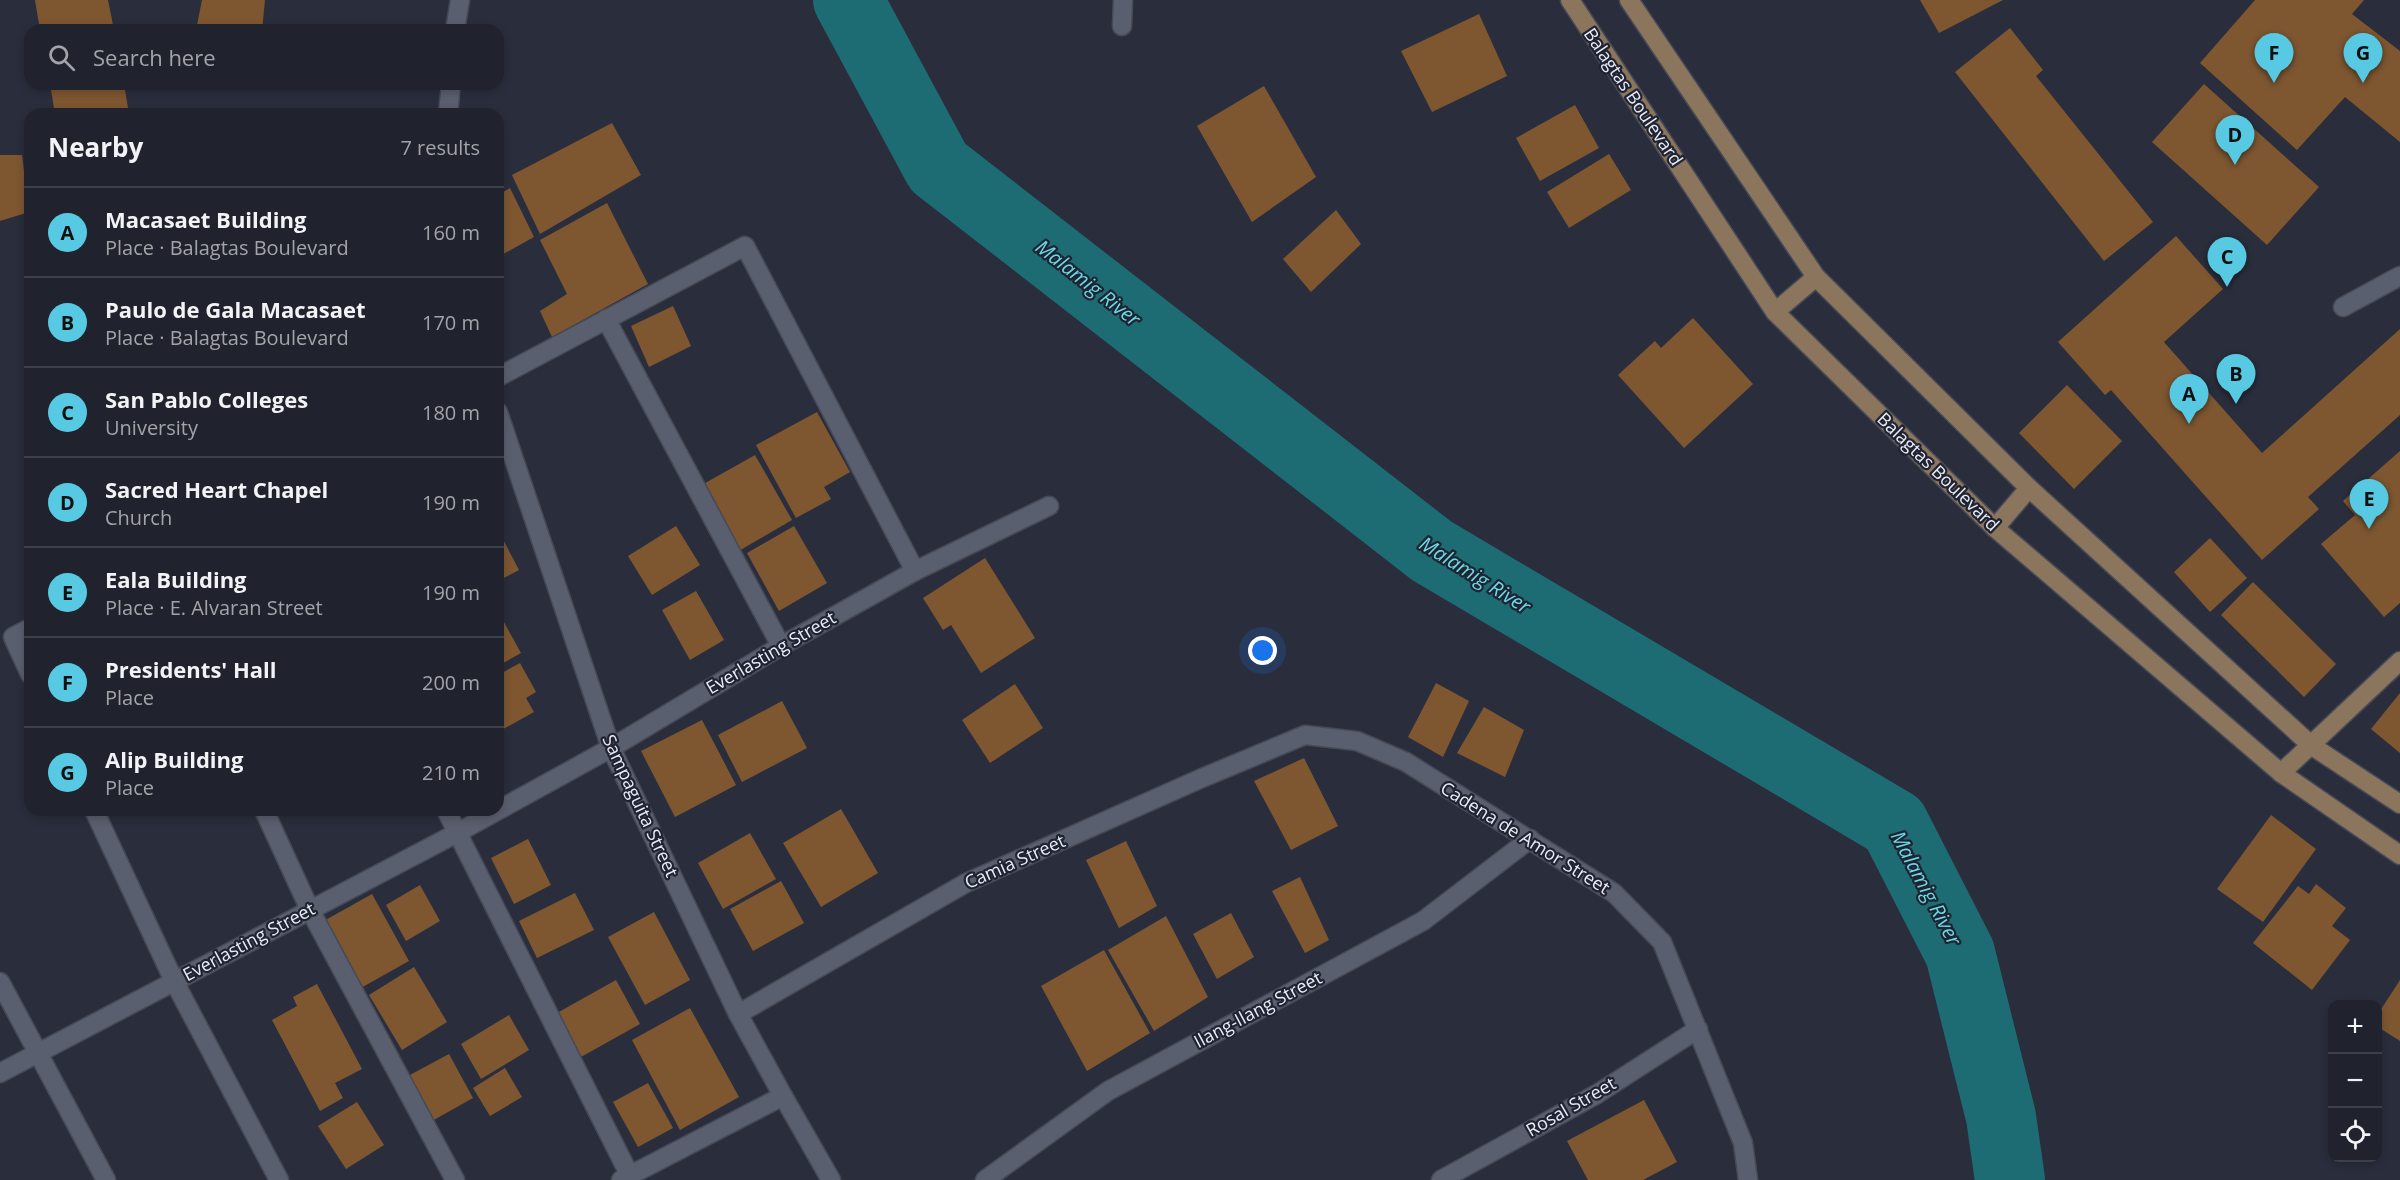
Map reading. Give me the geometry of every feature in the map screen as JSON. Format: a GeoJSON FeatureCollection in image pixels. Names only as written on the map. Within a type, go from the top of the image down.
{"type":"FeatureCollection","features":[{"type":"Feature","properties":{"kind":"main road"},"geometry":{"type":"LineString","coordinates":[[1629,0],[1816,277],[2029,489],[2312,746],[2400,804]]}},
{"type":"Feature","properties":{"kind":"main road","name":"Balagtas Boulevard"},"geometry":{"type":"LineString","coordinates":[[1577,3],[1775,312],[1995,528],[2281,773],[2400,855]]}},
{"type":"Feature","properties":{"kind":"main road"},"geometry":{"type":"LineString","coordinates":[[1775,312],[1816,277]]}},
{"type":"Feature","properties":{"kind":"main road"},"geometry":{"type":"LineString","coordinates":[[1995,528],[2029,489]]}},
{"type":"Feature","properties":{"kind":"main road"},"geometry":{"type":"LineString","coordinates":[[2281,773],[2400,661]]}},
{"type":"Feature","properties":{"kind":"street"},"geometry":{"type":"LineString","coordinates":[[456,24],[460,0]]}},
{"type":"Feature","properties":{"kind":"street"},"geometry":{"type":"LineString","coordinates":[[1122,26],[1123,0]]}},
{"type":"Feature","properties":{"kind":"street"},"geometry":{"type":"LineString","coordinates":[[449,108],[450,90]]}},
{"type":"Feature","properties":{"kind":"street"},"geometry":{"type":"LineString","coordinates":[[504,374],[744,246],[915,571]]}},
{"type":"Feature","properties":{"kind":"street"},"geometry":{"type":"LineString","coordinates":[[2343,307],[2400,276]]}},
{"type":"Feature","properties":{"kind":"street"},"geometry":{"type":"LineString","coordinates":[[606,319],[781,646]]}},
{"type":"Feature","properties":{"kind":"street","name":"Sampaguita Street"},"geometry":{"type":"LineString","coordinates":[[504,430],[611,748],[738,1014],[831,1180]]}},
{"type":"Feature","properties":{"kind":"street","name":"Everlasting Street"},"geometry":{"type":"LineString","coordinates":[[504,806],[611,748],[781,646],[915,571],[1049,506]]}},
{"type":"Feature","properties":{"kind":"street"},"geometry":{"type":"LineString","coordinates":[[24,631],[13,637],[24,661]]}},
{"type":"Feature","properties":{"kind":"street","name":"Cadena de Amor Street"},"geometry":{"type":"LineString","coordinates":[[1305,735],[1357,741],[1406,762],[1614,893],[1662,942],[1743,1143],[1748,1180]]}},
{"type":"Feature","properties":{"kind":"street","name":"Camia Street"},"geometry":{"type":"LineString","coordinates":[[738,1014],[966,883],[1305,735]]}},
{"type":"Feature","properties":{"kind":"street"},"geometry":{"type":"LineString","coordinates":[[97,816],[174,981],[279,1180]]}},
{"type":"Feature","properties":{"kind":"street"},"geometry":{"type":"LineString","coordinates":[[267,816],[310,910],[455,1180]]}},
{"type":"Feature","properties":{"kind":"street"},"geometry":{"type":"LineString","coordinates":[[449,816],[625,1178],[783,1096]]}},
{"type":"Feature","properties":{"kind":"street","name":"Everlasting Street"},"geometry":{"type":"LineString","coordinates":[[0,1073],[486,816]]}},
{"type":"Feature","properties":{"kind":"street","name":"Ilang-Ilang Street"},"geometry":{"type":"LineString","coordinates":[[985,1180],[1108,1091],[1423,921],[1530,839]]}},
{"type":"Feature","properties":{"kind":"street"},"geometry":{"type":"LineString","coordinates":[[0,982],[106,1180]]}},
{"type":"Feature","properties":{"kind":"street","name":"Rosal Street"},"geometry":{"type":"LineString","coordinates":[[1442,1180],[1597,1094],[1698,1029]]}},
{"type":"Feature","properties":{"kind":"building"},"geometry":{"type":"Polygon","coordinates":[[[35,0],[108,0],[113,24],[39,24],[35,0]]]}},
{"type":"Feature","properties":{"kind":"building"},"geometry":{"type":"Polygon","coordinates":[[[202,0],[265,0],[263,24],[197,24],[202,0]]]}},
{"type":"Feature","properties":{"kind":"building"},"geometry":{"type":"Polygon","coordinates":[[[1920,0],[2003,0],[1939,33],[1920,0]]]}},
{"type":"Feature","properties":{"kind":"building"},"geometry":{"type":"Polygon","coordinates":[[[2255,0],[2364,0],[2352,14],[2400,51],[2400,142],[2345,97],[2297,150],[2200,63],[2255,0]]]}},
{"type":"Feature","properties":{"kind":"building"},"geometry":{"type":"Polygon","coordinates":[[[1479,14],[1507,76],[1432,112],[1401,51],[1479,14]]]}},
{"type":"Feature","properties":{"kind":"building"},"geometry":{"type":"Polygon","coordinates":[[[2010,28],[2043,70],[2036,76],[2153,222],[2104,261],[1955,72],[2010,28]]]}},
{"type":"Feature","properties":{"kind":"building"},"geometry":{"type":"Polygon","coordinates":[[[2204,84],[2319,187],[2267,245],[2152,142],[2204,84]]]}},
{"type":"Feature","properties":{"kind":"building"},"geometry":{"type":"Polygon","coordinates":[[[1264,86],[1316,177],[1252,222],[1197,126],[1264,86]]]}},
{"type":"Feature","properties":{"kind":"building"},"geometry":{"type":"Polygon","coordinates":[[[51,90],[125,90],[128,108],[54,108],[51,90]]]}},
{"type":"Feature","properties":{"kind":"building"},"geometry":{"type":"Polygon","coordinates":[[[1575,105],[1599,148],[1540,181],[1516,138],[1575,105]]]}},
{"type":"Feature","properties":{"kind":"building"},"geometry":{"type":"Polygon","coordinates":[[[612,123],[641,175],[540,234],[512,175],[612,123]]]}},
{"type":"Feature","properties":{"kind":"building"},"geometry":{"type":"Polygon","coordinates":[[[1609,154],[1631,190],[1569,228],[1547,192],[1609,154]]]}},
{"type":"Feature","properties":{"kind":"building"},"geometry":{"type":"Polygon","coordinates":[[[0,155],[22,155],[24,214],[0,221],[0,155]]]}},
{"type":"Feature","properties":{"kind":"building"},"geometry":{"type":"Polygon","coordinates":[[[510,188],[534,237],[504,254],[504,192],[510,188]]]}},
{"type":"Feature","properties":{"kind":"building"},"geometry":{"type":"Polygon","coordinates":[[[607,203],[648,284],[552,337],[540,311],[567,294],[540,240],[607,203]]]}},
{"type":"Feature","properties":{"kind":"building"},"geometry":{"type":"Polygon","coordinates":[[[1336,210],[1361,244],[1311,292],[1283,259],[1336,210]]]}},
{"type":"Feature","properties":{"kind":"building"},"geometry":{"type":"Polygon","coordinates":[[[2176,236],[2223,289],[2164,342],[2262,453],[2400,329],[2400,415],[2308,497],[2319,509],[2262,560],[2111,390],[2105,395],[2058,342],[2176,236]]]}},
{"type":"Feature","properties":{"kind":"building"},"geometry":{"type":"Polygon","coordinates":[[[673,306],[691,346],[649,367],[631,326],[673,306]]]}},
{"type":"Feature","properties":{"kind":"building"},"geometry":{"type":"Polygon","coordinates":[[[1693,318],[1753,384],[1684,448],[1618,375],[1655,341],[1661,348],[1693,318]]]}},
{"type":"Feature","properties":{"kind":"building"},"geometry":{"type":"Polygon","coordinates":[[[2067,385],[2122,441],[2074,489],[2019,433],[2067,385]]]}},
{"type":"Feature","properties":{"kind":"building"},"geometry":{"type":"Polygon","coordinates":[[[817,412],[850,472],[824,487],[831,499],[796,518],[756,445],[817,412]]]}},
{"type":"Feature","properties":{"kind":"building"},"geometry":{"type":"Polygon","coordinates":[[[2400,451],[2400,603],[2384,617],[2321,544],[2355,515],[2343,501],[2400,451]]]}},
{"type":"Feature","properties":{"kind":"building"},"geometry":{"type":"Polygon","coordinates":[[[755,455],[792,520],[737,552],[700,486],[755,455]]]}},
{"type":"Feature","properties":{"kind":"building"},"geometry":{"type":"Polygon","coordinates":[[[676,526],[700,565],[652,595],[628,556],[676,526]]]}},
{"type":"Feature","properties":{"kind":"building"},"geometry":{"type":"Polygon","coordinates":[[[794,526],[827,583],[779,611],[747,553],[794,526]]]}},
{"type":"Feature","properties":{"kind":"building"},"geometry":{"type":"Polygon","coordinates":[[[2210,538],[2247,578],[2210,612],[2174,572],[2210,538]]]}},
{"type":"Feature","properties":{"kind":"building"},"geometry":{"type":"Polygon","coordinates":[[[504,541],[519,570],[504,578],[504,541]]]}},
{"type":"Feature","properties":{"kind":"building"},"geometry":{"type":"Polygon","coordinates":[[[985,558],[1035,638],[981,673],[951,625],[943,630],[923,598],[985,558]]]}},
{"type":"Feature","properties":{"kind":"building"},"geometry":{"type":"Polygon","coordinates":[[[2253,582],[2336,664],[2304,697],[2221,615],[2253,582]]]}},
{"type":"Feature","properties":{"kind":"building"},"geometry":{"type":"Polygon","coordinates":[[[696,591],[724,640],[690,660],[662,610],[696,591]]]}},
{"type":"Feature","properties":{"kind":"building"},"geometry":{"type":"Polygon","coordinates":[[[504,622],[521,653],[504,663],[504,622]]]}},
{"type":"Feature","properties":{"kind":"building"},"geometry":{"type":"Polygon","coordinates":[[[520,663],[536,692],[526,698],[534,712],[504,729],[504,672],[520,663]]]}},
{"type":"Feature","properties":{"kind":"building"},"geometry":{"type":"Polygon","coordinates":[[[1436,683],[1469,701],[1443,757],[1408,737],[1436,683]]]}},
{"type":"Feature","properties":{"kind":"building"},"geometry":{"type":"Polygon","coordinates":[[[1015,684],[1043,728],[990,763],[962,720],[1015,684]]]}},
{"type":"Feature","properties":{"kind":"building"},"geometry":{"type":"Polygon","coordinates":[[[2400,693],[2400,753],[2371,729],[2400,693]]]}},
{"type":"Feature","properties":{"kind":"building"},"geometry":{"type":"Polygon","coordinates":[[[782,701],[807,748],[742,782],[718,735],[782,701]]]}},
{"type":"Feature","properties":{"kind":"building"},"geometry":{"type":"Polygon","coordinates":[[[1484,707],[1524,730],[1505,777],[1457,753],[1484,707]]]}},
{"type":"Feature","properties":{"kind":"building"},"geometry":{"type":"Polygon","coordinates":[[[702,720],[736,785],[675,817],[641,751],[702,720]]]}},
{"type":"Feature","properties":{"kind":"building"},"geometry":{"type":"Polygon","coordinates":[[[1304,758],[1338,826],[1291,850],[1254,781],[1304,758]]]}},
{"type":"Feature","properties":{"kind":"building"},"geometry":{"type":"Polygon","coordinates":[[[841,809],[878,873],[821,907],[783,843],[841,809]]]}},
{"type":"Feature","properties":{"kind":"building"},"geometry":{"type":"Polygon","coordinates":[[[2271,815],[2316,849],[2263,922],[2217,889],[2271,815]]]}},
{"type":"Feature","properties":{"kind":"building"},"geometry":{"type":"Polygon","coordinates":[[[750,833],[776,879],[723,909],[698,863],[750,833]]]}},
{"type":"Feature","properties":{"kind":"building"},"geometry":{"type":"Polygon","coordinates":[[[528,839],[551,885],[514,904],[491,858],[528,839]]]}},
{"type":"Feature","properties":{"kind":"building"},"geometry":{"type":"Polygon","coordinates":[[[1126,841],[1157,906],[1119,928],[1086,860],[1126,841]]]}},
{"type":"Feature","properties":{"kind":"building"},"geometry":{"type":"Polygon","coordinates":[[[1300,877],[1329,940],[1305,953],[1272,891],[1300,877]]]}},
{"type":"Feature","properties":{"kind":"building"},"geometry":{"type":"Polygon","coordinates":[[[781,881],[804,923],[753,951],[730,909],[781,881]]]}},
{"type":"Feature","properties":{"kind":"building"},"geometry":{"type":"Polygon","coordinates":[[[2316,884],[2346,908],[2332,926],[2350,940],[2312,990],[2253,943],[2298,886],[2309,894],[2316,884]]]}},
{"type":"Feature","properties":{"kind":"building"},"geometry":{"type":"Polygon","coordinates":[[[420,885],[440,921],[406,941],[386,905],[420,885]]]}},
{"type":"Feature","properties":{"kind":"building"},"geometry":{"type":"Polygon","coordinates":[[[575,893],[594,930],[537,958],[519,921],[575,893]]]}},
{"type":"Feature","properties":{"kind":"building"},"geometry":{"type":"Polygon","coordinates":[[[372,894],[409,961],[359,989],[322,922],[372,894]]]}},
{"type":"Feature","properties":{"kind":"building"},"geometry":{"type":"Polygon","coordinates":[[[654,912],[690,980],[645,1005],[608,937],[654,912]]]}},
{"type":"Feature","properties":{"kind":"building"},"geometry":{"type":"Polygon","coordinates":[[[1231,913],[1254,957],[1217,979],[1193,934],[1231,913]]]}},
{"type":"Feature","properties":{"kind":"building"},"geometry":{"type":"Polygon","coordinates":[[[1166,916],[1208,997],[1154,1031],[1108,950],[1166,916]]]}},
{"type":"Feature","properties":{"kind":"building"},"geometry":{"type":"Polygon","coordinates":[[[1104,950],[1150,1033],[1087,1071],[1041,986],[1104,950]]]}},
{"type":"Feature","properties":{"kind":"building"},"geometry":{"type":"Polygon","coordinates":[[[414,967],[447,1022],[402,1050],[369,995],[414,967]]]}},
{"type":"Feature","properties":{"kind":"building"},"geometry":{"type":"Polygon","coordinates":[[[616,980],[640,1024],[581,1057],[557,1013],[616,980]]]}},
{"type":"Feature","properties":{"kind":"building"},"geometry":{"type":"Polygon","coordinates":[[[2400,980],[2400,1041],[2382,1030],[2382,1008],[2400,980]]]}},
{"type":"Feature","properties":{"kind":"building"},"geometry":{"type":"Polygon","coordinates":[[[317,984],[362,1069],[335,1083],[343,1098],[320,1111],[272,1020],[297,1006],[293,997],[317,984]]]}},
{"type":"Feature","properties":{"kind":"building"},"geometry":{"type":"Polygon","coordinates":[[[690,1008],[739,1097],[680,1130],[632,1040],[690,1008]]]}},
{"type":"Feature","properties":{"kind":"building"},"geometry":{"type":"Polygon","coordinates":[[[509,1015],[529,1050],[481,1079],[461,1044],[509,1015]]]}},
{"type":"Feature","properties":{"kind":"building"},"geometry":{"type":"Polygon","coordinates":[[[449,1054],[473,1098],[432,1121],[408,1076],[449,1054]]]}},
{"type":"Feature","properties":{"kind":"building"},"geometry":{"type":"Polygon","coordinates":[[[505,1068],[522,1097],[490,1116],[473,1088],[505,1068]]]}},
{"type":"Feature","properties":{"kind":"building"},"geometry":{"type":"Polygon","coordinates":[[[648,1083],[673,1128],[638,1147],[613,1102],[648,1083]]]}},
{"type":"Feature","properties":{"kind":"building"},"geometry":{"type":"Polygon","coordinates":[[[1644,1100],[1677,1162],[1643,1180],[1588,1180],[1567,1141],[1644,1100]]]}},
{"type":"Feature","properties":{"kind":"building"},"geometry":{"type":"Polygon","coordinates":[[[357,1102],[384,1145],[346,1169],[318,1126],[357,1102]]]}},
{"type":"Feature","properties":{"kind":"waterway","name":"Malamig River"},"geometry":{"type":"LineString","coordinates":[[848,0],[938,167],[1432,551],[1894,824],[1960,953],[2001,1117],[2010,1180]]}},
{"type":"Feature","properties":{"kind":"place","name":"Presidents' Hall"},"geometry":{"type":"Point","coordinates":[2274,83]}},
{"type":"Feature","properties":{"kind":"place","name":"Alip Building"},"geometry":{"type":"Point","coordinates":[2363,83]}},
{"type":"Feature","properties":{"kind":"place","name":"Sacred Heart Chapel"},"geometry":{"type":"Point","coordinates":[2235,165]}},
{"type":"Feature","properties":{"kind":"place","name":"San Pablo Colleges"},"geometry":{"type":"Point","coordinates":[2227,287]}},
{"type":"Feature","properties":{"kind":"place","name":"Paulo de Gala Macasaet"},"geometry":{"type":"Point","coordinates":[2236,404]}},
{"type":"Feature","properties":{"kind":"place","name":"Macasaet Building"},"geometry":{"type":"Point","coordinates":[2189,424]}},
{"type":"Feature","properties":{"kind":"place","name":"Eala Building"},"geometry":{"type":"Point","coordinates":[2369,529]}}]}
